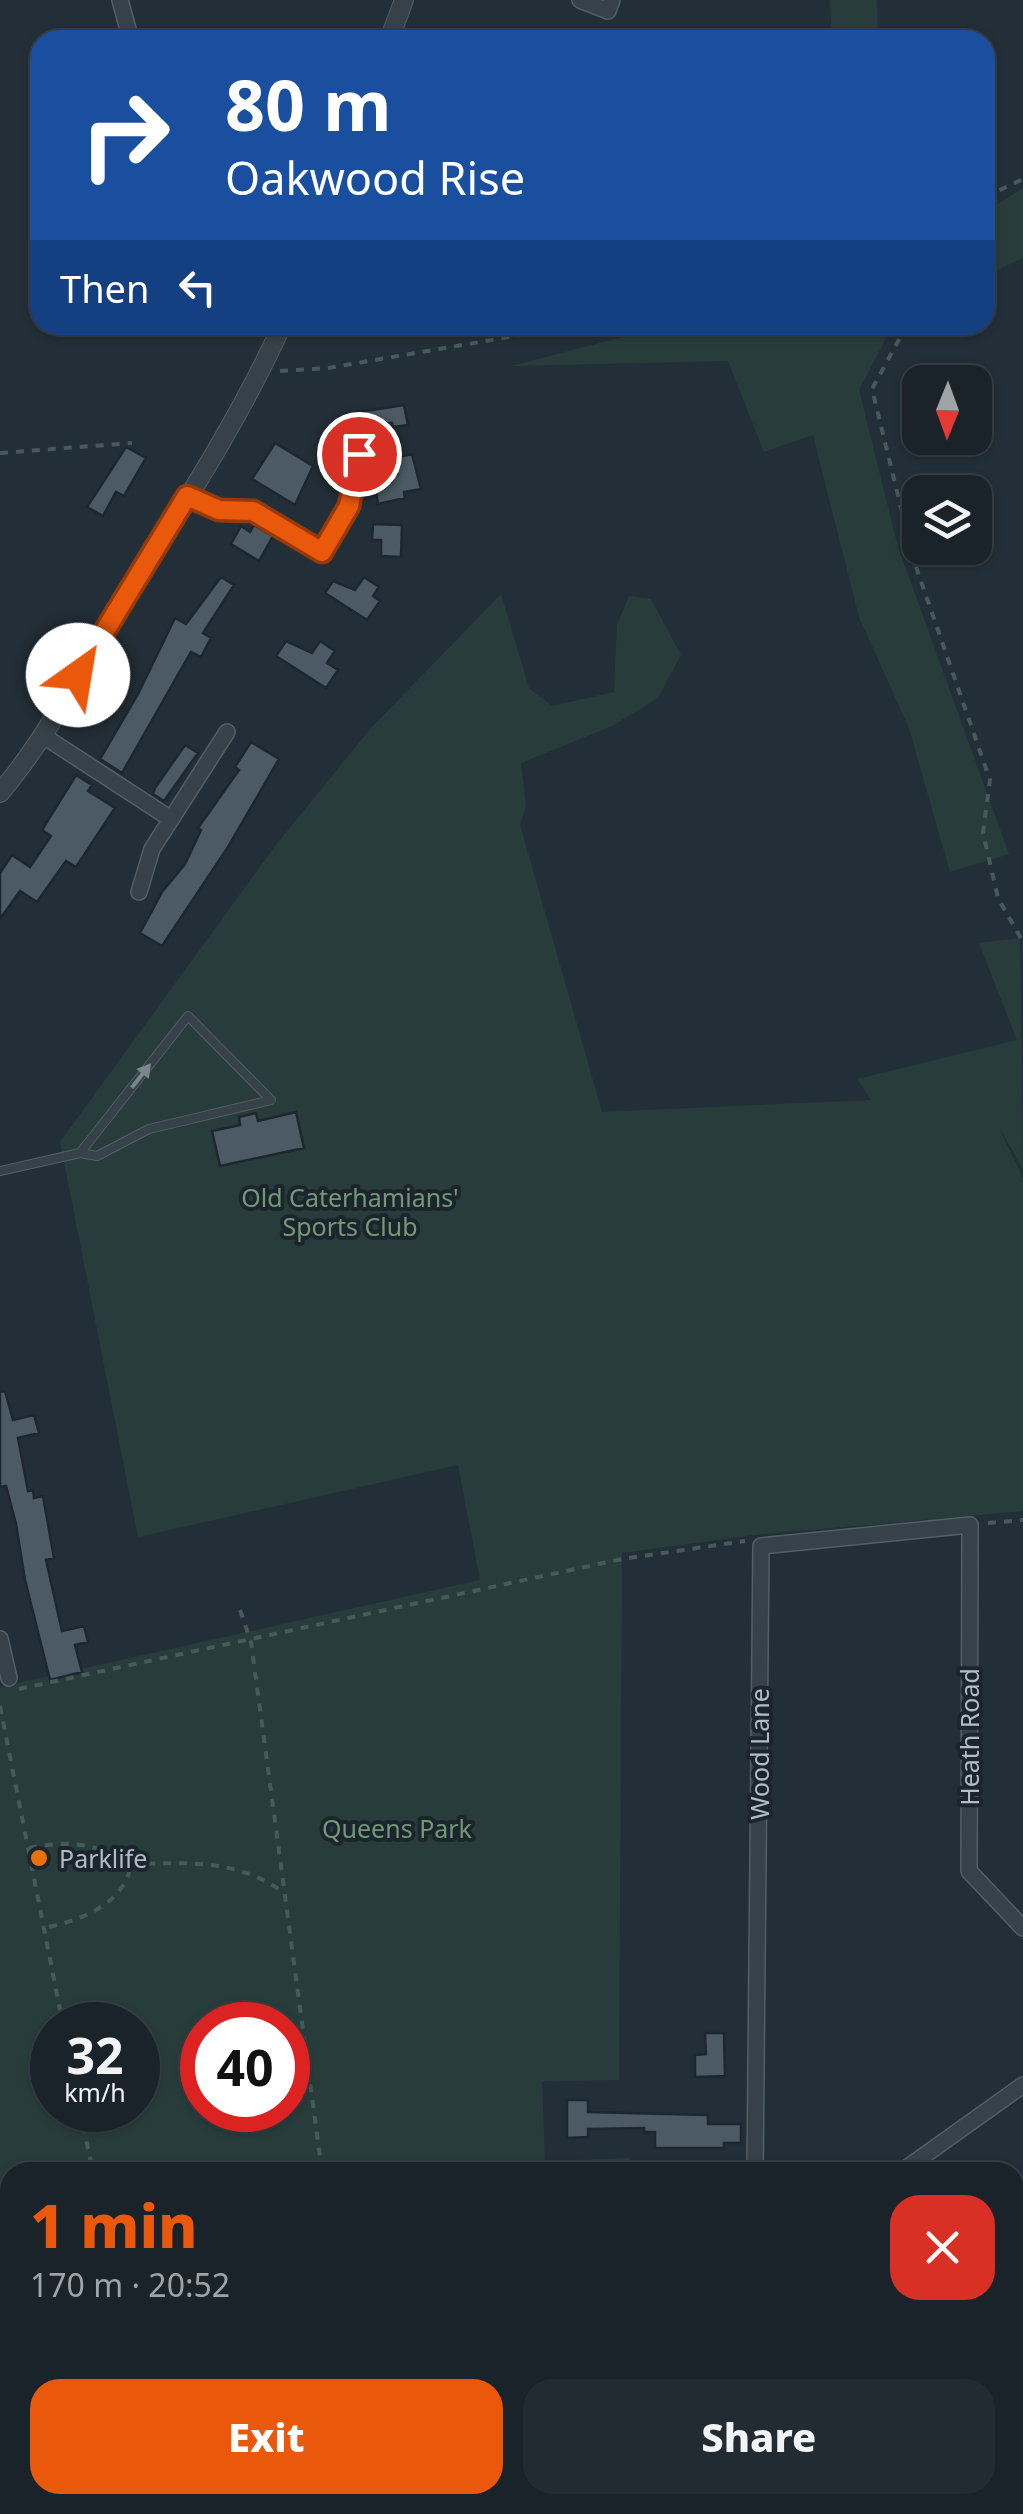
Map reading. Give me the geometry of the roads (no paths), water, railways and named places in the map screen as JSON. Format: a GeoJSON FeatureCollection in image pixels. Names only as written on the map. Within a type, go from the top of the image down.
{"type":"FeatureCollection","features":[{"type":"Feature","properties":{"kind":"street"},"geometry":{"type":"LineString","coordinates":[[120,0],[128,30]]}},
{"type":"Feature","properties":{"kind":"street"},"geometry":{"type":"LineString","coordinates":[[393,30],[404,0]]}},
{"type":"Feature","properties":{"kind":"street"},"geometry":{"type":"LineString","coordinates":[[580,0],[608,11],[612,0]]}},
{"type":"Feature","properties":{"kind":"street"},"geometry":{"type":"LineString","coordinates":[[0,793],[42,735],[187,496],[277,335]]}},
{"type":"Feature","properties":{"kind":"street"},"geometry":{"type":"LineString","coordinates":[[187,496],[219,510],[253,511],[322,552],[349,506],[359,454]]}},
{"type":"Feature","properties":{"kind":"street"},"geometry":{"type":"LineString","coordinates":[[139,892],[152,849],[226,732]]}},
{"type":"Feature","properties":{"kind":"street"},"geometry":{"type":"LineString","coordinates":[[42,735],[171,820]]}},
{"type":"Feature","properties":{"kind":"street","name":"Wood Lane"},"geometry":{"type":"LineString","coordinates":[[755,2162],[761,1546],[970,1525]]}},
{"type":"Feature","properties":{"kind":"street","name":"Heath Road"},"geometry":{"type":"LineString","coordinates":[[970,1525],[969,1871],[1023,1928]]}},
{"type":"Feature","properties":{"kind":"street"},"geometry":{"type":"LineString","coordinates":[[0,1640],[14,1684]]}},
{"type":"Feature","properties":{"kind":"street"},"geometry":{"type":"LineString","coordinates":[[915,2162],[1023,2085]]}},
{"type":"Feature","properties":{"kind":"lane"},"geometry":{"type":"LineString","coordinates":[[0,1171],[80,1152],[97,1156],[148,1130],[272,1100],[188,1016],[80,1152]]}},
{"type":"Feature","properties":{"kind":"place","name":"Parklife"},"geometry":{"type":"Point","coordinates":[39,1858]}},
{"type":"Feature","properties":{"kind":"park label","name":"Old Caterhamians' Sports Club"},"geometry":{"type":"Point","coordinates":[350,1212]}},
{"type":"Feature","properties":{"kind":"park label","name":"Queens Park"},"geometry":{"type":"Point","coordinates":[397,1828]}}]}
